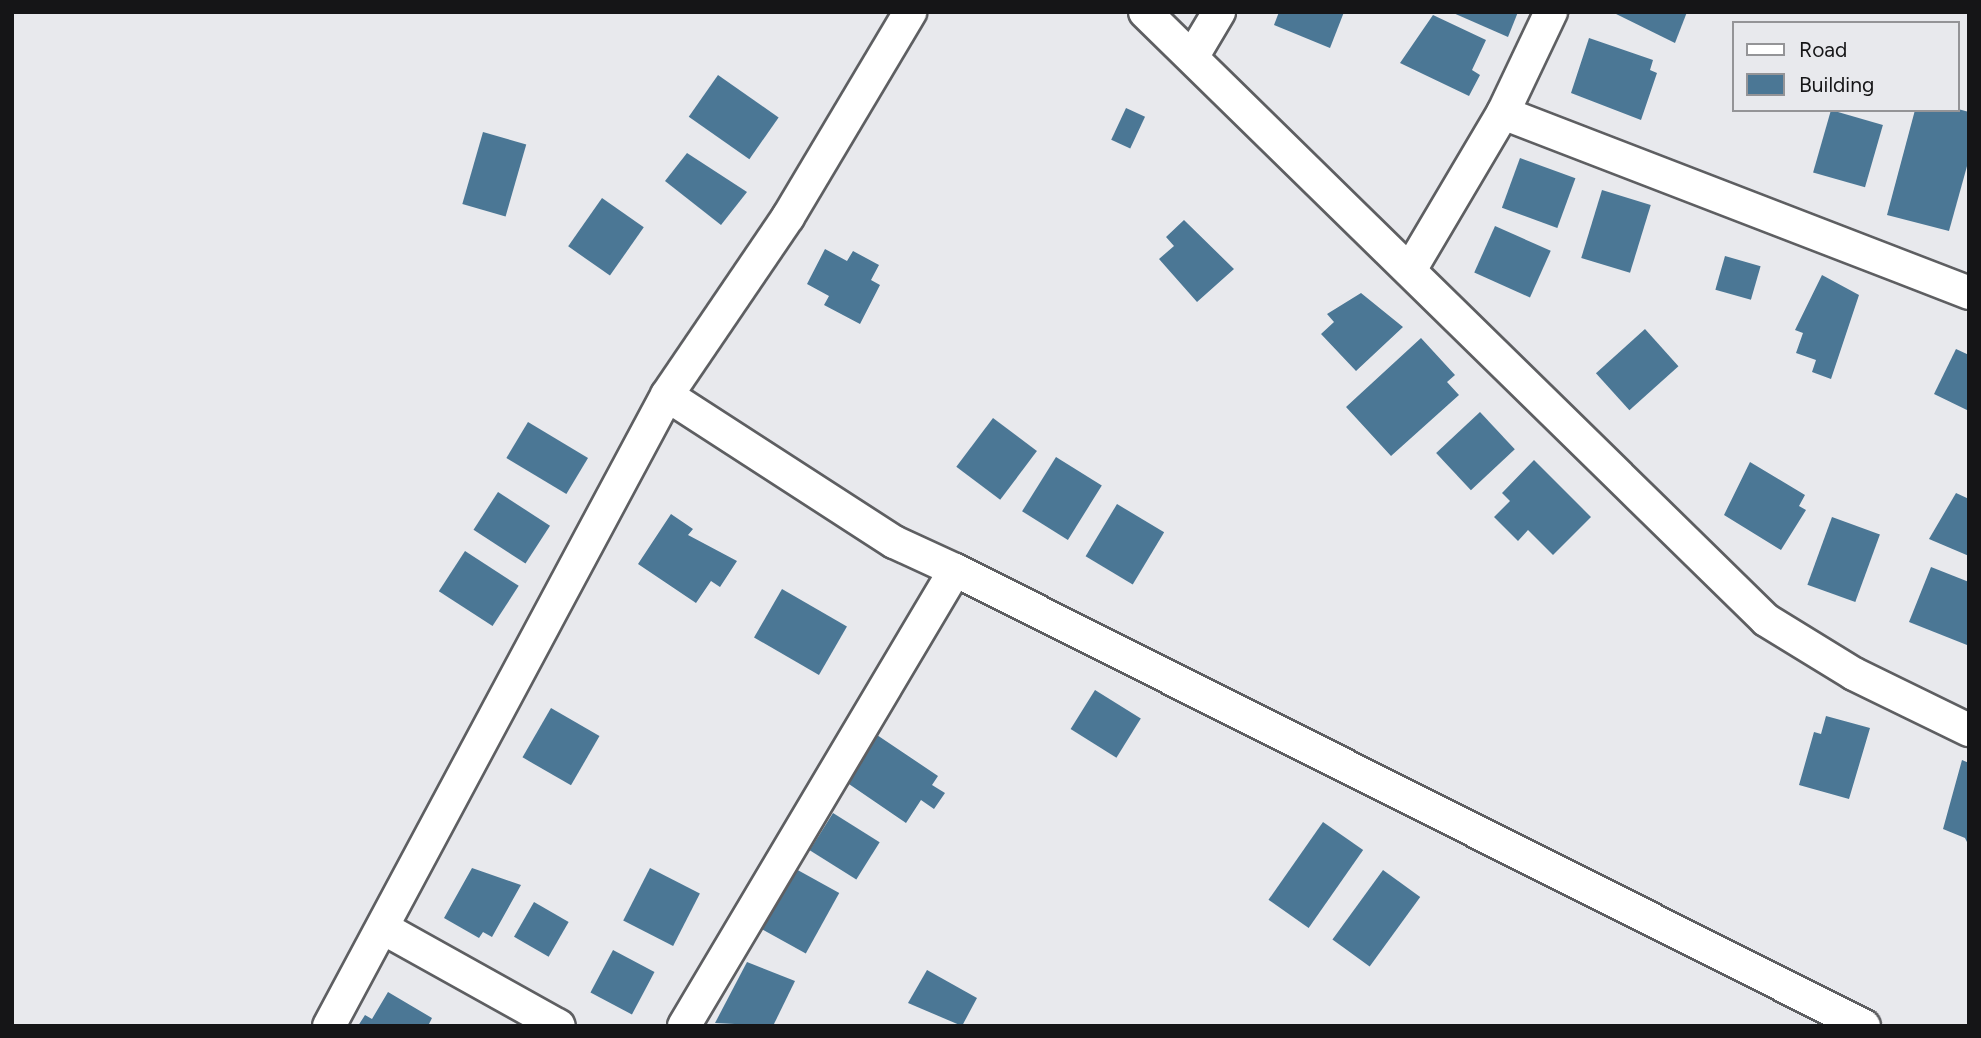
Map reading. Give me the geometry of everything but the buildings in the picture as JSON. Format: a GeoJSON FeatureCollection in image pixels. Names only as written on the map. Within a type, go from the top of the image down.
{"type":"FeatureCollection","features":[{"type":"Feature","properties":{"kind":"street"},"geometry":{"type":"LineString","coordinates":[[329,1026],[667,395],[788,217],[910,12]]}},
{"type":"Feature","properties":{"kind":"street"},"geometry":{"type":"LineString","coordinates":[[1145,12],[1194,54],[1766,620],[1854,674],[1969,730]]}},
{"type":"Feature","properties":{"kind":"street"},"geometry":{"type":"LineString","coordinates":[[1194,54],[1219,12]]}},
{"type":"Feature","properties":{"kind":"street"},"geometry":{"type":"LineString","coordinates":[[1410,270],[1503,113],[1551,12]]}},
{"type":"Feature","properties":{"kind":"street"},"geometry":{"type":"LineString","coordinates":[[1503,113],[1969,293]]}},
{"type":"Feature","properties":{"kind":"street"},"geometry":{"type":"LineString","coordinates":[[667,395],[894,542],[955,570],[1864,1026]]}},
{"type":"Feature","properties":{"kind":"street"},"geometry":{"type":"LineString","coordinates":[[684,1026],[955,570]]}},
{"type":"Feature","properties":{"kind":"street"},"geometry":{"type":"LineString","coordinates":[[383,928],[559,1026]]}}]}
